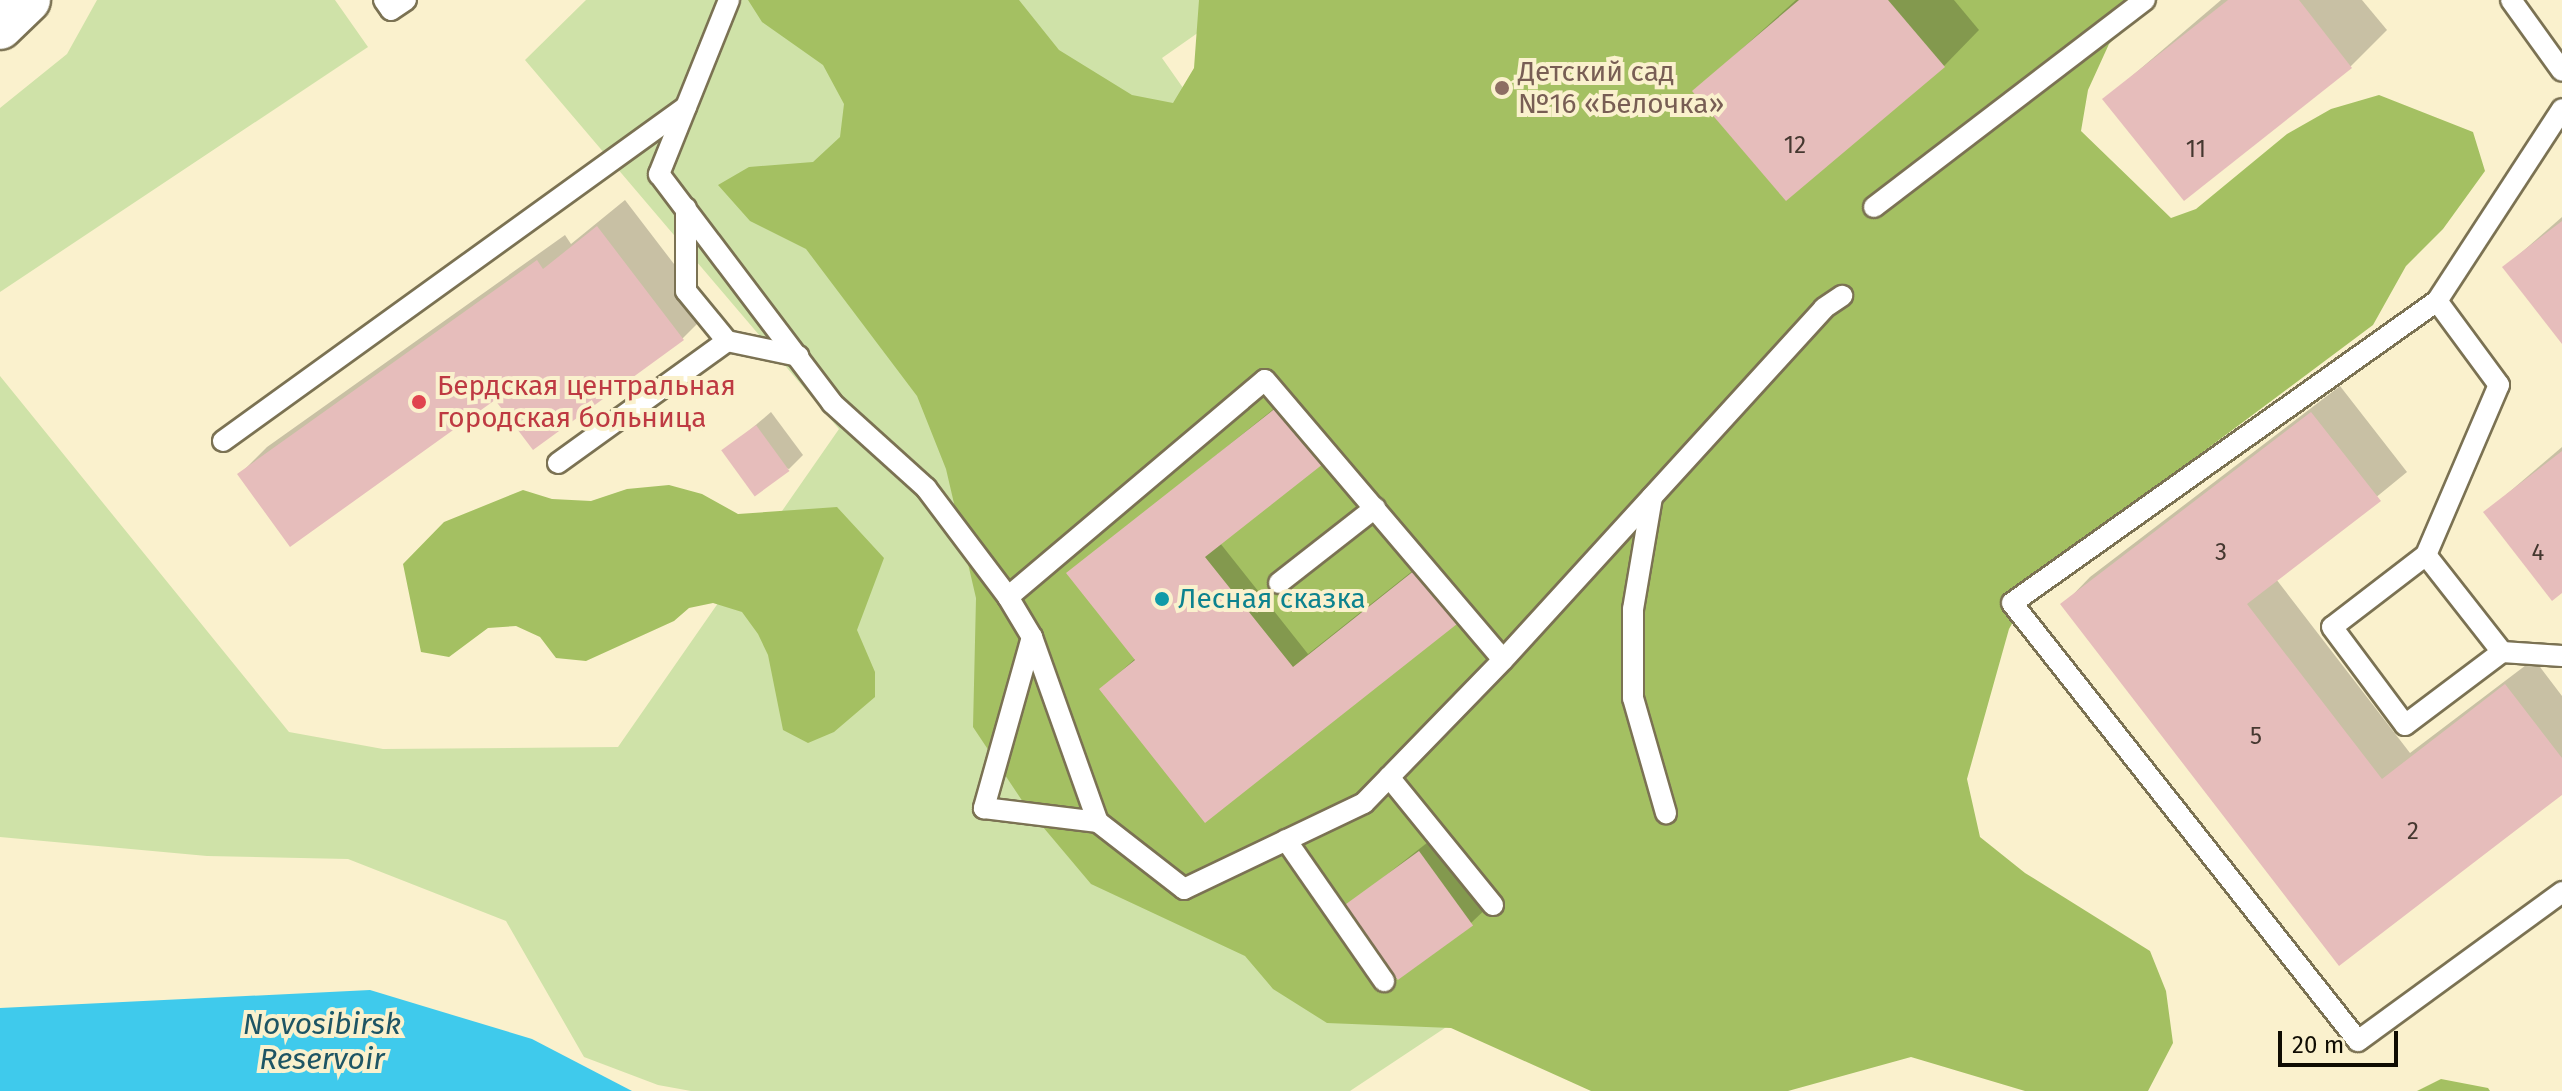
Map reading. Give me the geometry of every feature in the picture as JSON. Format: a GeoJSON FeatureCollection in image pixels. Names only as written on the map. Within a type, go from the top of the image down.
{"type":"FeatureCollection","features":[{"type":"Feature","properties":{"kind":"street"},"geometry":{"type":"LineString","coordinates":[[0,27],[28,0]]}},
{"type":"Feature","properties":{"kind":"lane"},"geometry":{"type":"LineString","coordinates":[[384,0],[391,10],[406,0]]}},
{"type":"Feature","properties":{"kind":"lane"},"geometry":{"type":"LineString","coordinates":[[729,0],[659,174],[832,403],[926,488],[1008,597],[1032,637],[1098,822]]}},
{"type":"Feature","properties":{"kind":"lane"},"geometry":{"type":"LineString","coordinates":[[1874,207],[2145,0]]}},
{"type":"Feature","properties":{"kind":"lane"},"geometry":{"type":"LineString","coordinates":[[2511,0],[2562,71]]}},
{"type":"Feature","properties":{"kind":"lane"},"geometry":{"type":"LineString","coordinates":[[223,441],[686,107]]}},
{"type":"Feature","properties":{"kind":"lane"},"geometry":{"type":"LineString","coordinates":[[2562,109],[2437,301],[2012,603],[2358,1041],[2562,892]]}},
{"type":"Feature","properties":{"kind":"lane"},"geometry":{"type":"LineString","coordinates":[[686,208],[686,291],[727,341],[798,356]]}},
{"type":"Feature","properties":{"kind":"lane"},"geometry":{"type":"LineString","coordinates":[[1032,637],[984,808],[1098,822],[1184,889],[1364,803],[1503,660],[1824,308],[1842,296]]}},
{"type":"Feature","properties":{"kind":"lane"},"geometry":{"type":"LineString","coordinates":[[2437,301],[2499,385],[2426,555],[2332,627],[2405,725],[2502,652],[2562,656]]}},
{"type":"Feature","properties":{"kind":"lane"},"geometry":{"type":"LineString","coordinates":[[558,463],[727,341]]}},
{"type":"Feature","properties":{"kind":"lane"},"geometry":{"type":"LineString","coordinates":[[1008,597],[1265,380],[1503,660]]}},
{"type":"Feature","properties":{"kind":"lane"},"geometry":{"type":"LineString","coordinates":[[1652,497],[1633,609],[1633,698],[1666,813]]}},
{"type":"Feature","properties":{"kind":"lane"},"geometry":{"type":"LineString","coordinates":[[1279,583],[1375,508]]}},
{"type":"Feature","properties":{"kind":"lane"},"geometry":{"type":"LineString","coordinates":[[2426,555],[2502,652]]}},
{"type":"Feature","properties":{"kind":"lane"},"geometry":{"type":"LineString","coordinates":[[1389,777],[1493,905]]}},
{"type":"Feature","properties":{"kind":"lane"},"geometry":{"type":"LineString","coordinates":[[1286,840],[1384,981]]}},
{"type":"Feature","properties":{"kind":"green space"},"geometry":{"type":"Polygon","coordinates":[[[97,0],[335,0],[368,47],[0,292],[0,108],[67,54],[97,0]]]}},
{"type":"Feature","properties":{"kind":"green space"},"geometry":{"type":"Polygon","coordinates":[[[586,0],[1206,0],[1219,18],[1162,58],[1233,159],[1478,1006],[1350,1091],[691,1091],[658,1085],[584,1057],[506,921],[348,859],[207,856],[0,837],[0,376],[289,732],[383,749],[618,747],[839,429],[525,60],[586,0]]]}},
{"type":"Feature","properties":{"kind":"green space"},"geometry":{"type":"Polygon","coordinates":[[[748,0],[1019,0],[1059,50],[1132,95],[1173,103],[1194,68],[1199,0],[2150,0],[2109,44],[2088,90],[2081,131],[2171,218],[2196,209],[2287,134],[2331,109],[2379,95],[2473,132],[2485,171],[2443,229],[2406,266],[2373,325],[2042,572],[2009,629],[1967,779],[1980,837],[2025,873],[2150,951],[2166,991],[2173,1043],[2148,1091],[2025,1091],[1911,1057],[1788,1091],[1591,1091],[1451,1028],[1327,1023],[1273,989],[1245,956],[1091,884],[1027,808],[973,727],[976,598],[946,469],[917,396],[806,249],[750,221],[718,185],[749,167],[813,162],[840,137],[844,104],[823,65],[762,22],[748,0]]]}},
{"type":"Feature","properties":{"kind":"green space"},"geometry":{"type":"Polygon","coordinates":[[[669,485],[702,494],[738,514],[837,507],[884,558],[857,630],[875,672],[875,697],[834,732],[808,743],[783,730],[768,655],[758,634],[742,612],[713,603],[689,608],[674,621],[586,661],[556,658],[540,637],[516,626],[488,628],[449,657],[421,652],[403,564],[444,522],[523,490],[552,499],[591,501],[627,489],[669,485]]]}},
{"type":"Feature","properties":{"kind":"green space"},"geometry":{"type":"Polygon","coordinates":[[[2441,1079],[2488,1088],[2490,1091],[2417,1091],[2441,1079]]]}},
{"type":"Feature","properties":{"kind":"water","name":"Novosibirsk Reservoir"},"geometry":{"type":"Polygon","coordinates":[[[370,990],[532,1039],[632,1091],[0,1091],[0,1008],[370,990]]]}},
{"type":"Feature","properties":{"kind":"building"},"geometry":{"type":"Polygon","coordinates":[[[1799,0],[1888,0],[1945,67],[1786,201],[1692,91],[1799,0]]]}},
{"type":"Feature","properties":{"kind":"building"},"geometry":{"type":"Polygon","coordinates":[[[2228,0],[2299,0],[2352,68],[2184,201],[2102,99],[2228,0]]]}},
{"type":"Feature","properties":{"kind":"building"},"geometry":{"type":"Polygon","coordinates":[[[2562,221],[2562,344],[2502,267],[2562,221]]]}},
{"type":"Feature","properties":{"kind":"building"},"geometry":{"type":"Polygon","coordinates":[[[597,226],[684,340],[533,450],[495,400],[290,547],[237,474],[537,260],[543,269],[597,226]]]}},
{"type":"Feature","properties":{"kind":"building","name":"Лесная сказка"},"geometry":{"type":"Polygon","coordinates":[[[1277,407],[1323,464],[1205,557],[1293,667],[1415,570],[1457,624],[1205,823],[1099,689],[1135,660],[1066,573],[1277,407]]]}},
{"type":"Feature","properties":{"kind":"building"},"geometry":{"type":"Polygon","coordinates":[[[2311,412],[2381,501],[2247,604],[2382,779],[2505,684],[2562,758],[2562,795],[2339,966],[2060,604],[2311,412]]]}},
{"type":"Feature","properties":{"kind":"building"},"geometry":{"type":"Polygon","coordinates":[[[756,425],[790,471],[755,496],[721,450],[756,425]]]}},
{"type":"Feature","properties":{"kind":"building"},"geometry":{"type":"Polygon","coordinates":[[[2562,451],[2562,593],[2552,601],[2483,512],[2562,451]]]}},
{"type":"Feature","properties":{"kind":"building"},"geometry":{"type":"Polygon","coordinates":[[[1419,851],[1473,925],[1398,980],[1344,906],[1419,851]]]}},
{"type":"Feature","properties":{"kind":"place","name":"Детский сад №16 «Белочка»"},"geometry":{"type":"Point","coordinates":[1502,88]}},
{"type":"Feature","properties":{"kind":"place","name":"Бердская центральная городская больница"},"geometry":{"type":"Point","coordinates":[419,402]}},
{"type":"Feature","properties":{"kind":"place","name":"Лесная сказка"},"geometry":{"type":"Point","coordinates":[1162,599]}}]}
